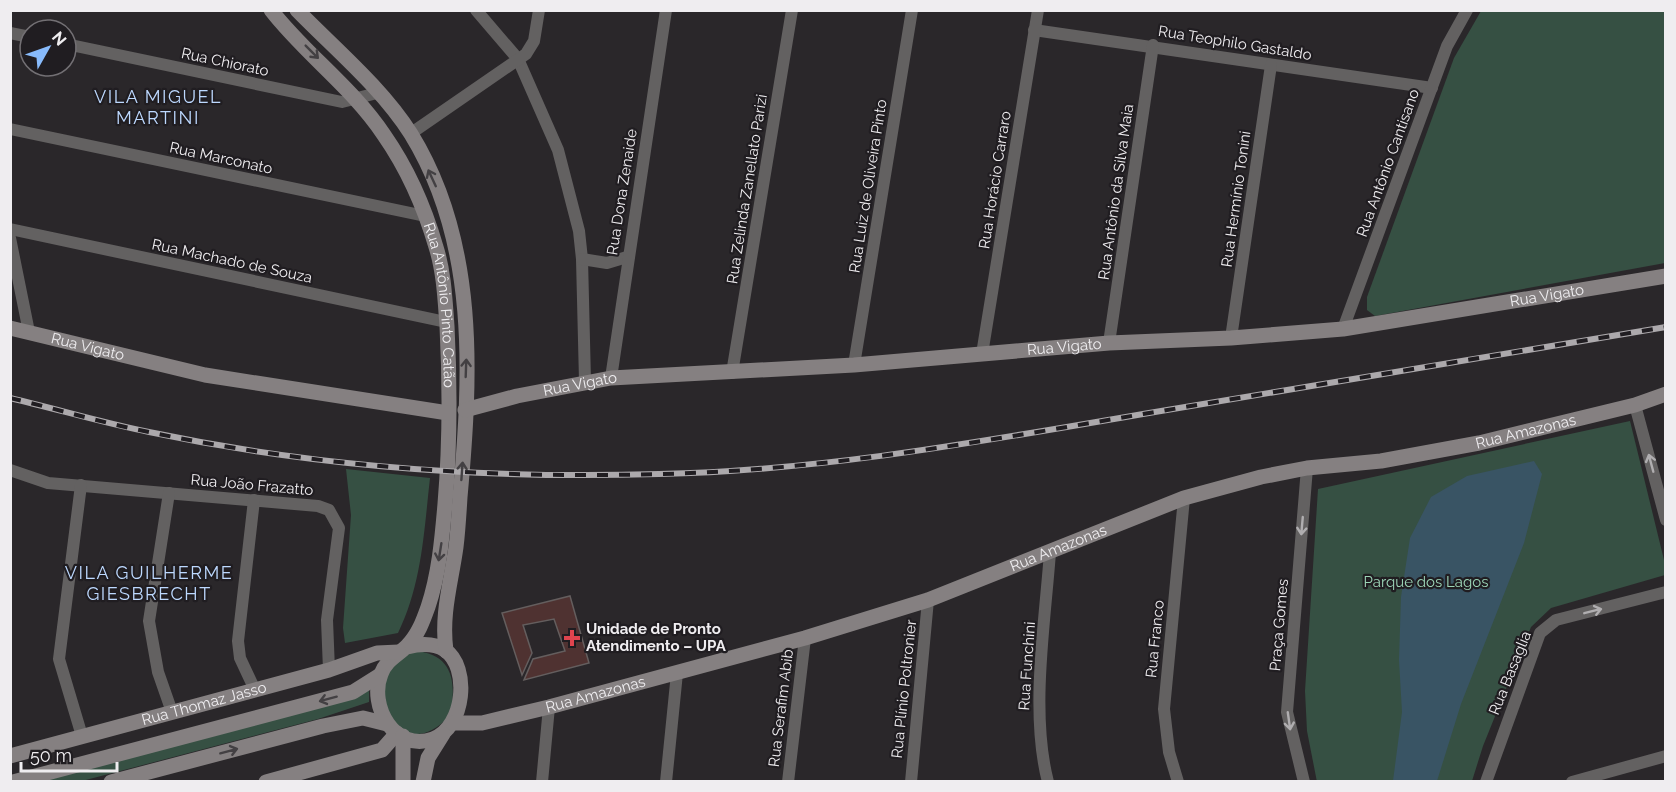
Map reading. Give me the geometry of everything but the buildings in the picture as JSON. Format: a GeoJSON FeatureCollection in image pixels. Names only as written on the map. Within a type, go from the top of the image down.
{"type":"FeatureCollection","features":[{"type":"Feature","properties":{"kind":"street","name":"Rua Antônio Pinto Catão"},"geometry":{"type":"LineString","coordinates":[[271,10],[356,99],[385,135],[406,172],[425,216],[437,249],[446,322],[448,413],[456,447]]}},
{"type":"Feature","properties":{"kind":"street","name":"Rua Antônio Pinto Catão"},"geometry":{"type":"LineString","coordinates":[[297,10],[377,93],[410,134],[435,183],[454,232],[464,286],[467,351],[465,410],[456,447],[453,494],[455,549],[445,602],[443,630],[446,651]]}},
{"type":"Feature","properties":{"kind":"street"},"geometry":{"type":"LineString","coordinates":[[476,10],[518,60],[558,150],[579,231],[582,259],[585,381]]}},
{"type":"Feature","properties":{"kind":"street"},"geometry":{"type":"LineString","coordinates":[[410,134],[525,54],[534,40],[539,10]]}},
{"type":"Feature","properties":{"kind":"street","name":"Rua Dona Zenaide"},"geometry":{"type":"LineString","coordinates":[[611,378],[627,257],[666,10]]}},
{"type":"Feature","properties":{"kind":"street","name":"Rua Zelinda Zanellato Parizi"},"geometry":{"type":"LineString","coordinates":[[732,373],[792,10]]}},
{"type":"Feature","properties":{"kind":"street","name":"Rua Luiz de Oliveira Pinto"},"geometry":{"type":"LineString","coordinates":[[854,365],[912,10]]}},
{"type":"Feature","properties":{"kind":"street","name":"Rua Horácio Carraro"},"geometry":{"type":"LineString","coordinates":[[982,354],[1038,10]]}},
{"type":"Feature","properties":{"kind":"street","name":"Rua Antônio Cantisano"},"geometry":{"type":"LineString","coordinates":[[1343,330],[1447,46],[1467,10]]}},
{"type":"Feature","properties":{"kind":"street","name":"Rua Teophilo Gastaldo"},"geometry":{"type":"LineString","coordinates":[[1034,30],[1154,45],[1271,65],[1432,88]]}},
{"type":"Feature","properties":{"kind":"street","name":"Rua Antônio da Silva Maia"},"geometry":{"type":"LineString","coordinates":[[1109,343],[1154,45]]}},
{"type":"Feature","properties":{"kind":"street","name":"Rua Chiorato"},"geometry":{"type":"LineString","coordinates":[[78,47],[342,102],[377,93]]}},
{"type":"Feature","properties":{"kind":"street","name":"Rua Hermínio Tonini"},"geometry":{"type":"LineString","coordinates":[[1231,338],[1271,65]]}},
{"type":"Feature","properties":{"kind":"street","name":"Rua Marconato"},"geometry":{"type":"LineString","coordinates":[[10,129],[425,216]]}},
{"type":"Feature","properties":{"kind":"street","name":"Rua Machado de Souza"},"geometry":{"type":"LineString","coordinates":[[10,229],[446,322]]}},
{"type":"Feature","properties":{"kind":"street"},"geometry":{"type":"LineString","coordinates":[[10,238],[29,332]]}},
{"type":"Feature","properties":{"kind":"street"},"geometry":{"type":"LineString","coordinates":[[582,259],[607,263],[627,257]]}},
{"type":"Feature","properties":{"kind":"street","name":"Rua Vigato"},"geometry":{"type":"LineString","coordinates":[[465,410],[585,381],[611,378],[854,365],[1109,343],[1343,330],[1665,276]]}},
{"type":"Feature","properties":{"kind":"street","name":"Rua Vigato"},"geometry":{"type":"LineString","coordinates":[[10,328],[205,375],[448,413]]}},
{"type":"Feature","properties":{"kind":"street","name":"Rua Amazonas"},"geometry":{"type":"LineString","coordinates":[[448,728],[549,708],[805,638],[928,600],[1184,498],[1261,477],[1307,468],[1381,461],[1479,443],[1635,405],[1665,394]]}},
{"type":"Feature","properties":{"kind":"street"},"geometry":{"type":"LineString","coordinates":[[1635,405],[1665,520]]}},
{"type":"Feature","properties":{"kind":"street","name":"Praça Gomes"},"geometry":{"type":"LineString","coordinates":[[1304,782],[1287,712],[1307,468]]}},
{"type":"Feature","properties":{"kind":"street","name":"Rua João Frazatto"},"geometry":{"type":"LineString","coordinates":[[10,470],[48,483],[318,506],[329,510],[336,518],[339,528],[327,636],[329,670]]}},
{"type":"Feature","properties":{"kind":"street"},"geometry":{"type":"LineString","coordinates":[[81,485],[59,659],[82,736]]}},
{"type":"Feature","properties":{"kind":"street"},"geometry":{"type":"LineString","coordinates":[[169,493],[149,621],[158,672],[172,712]]}},
{"type":"Feature","properties":{"kind":"street","name":"Rua Antônio Pinto Catão"},"geometry":{"type":"LineString","coordinates":[[403,649],[421,628],[430,600],[453,494]]}},
{"type":"Feature","properties":{"kind":"street","name":"Rua Franco"},"geometry":{"type":"LineString","coordinates":[[1178,782],[1169,752],[1164,709],[1184,498]]}},
{"type":"Feature","properties":{"kind":"street"},"geometry":{"type":"LineString","coordinates":[[254,500],[238,641],[240,658],[255,690]]}},
{"type":"Feature","properties":{"kind":"street","name":"Rua Funchini"},"geometry":{"type":"LineString","coordinates":[[1048,782],[1039,720],[1050,552]]}},
{"type":"Feature","properties":{"kind":"street","name":"Rua Basaglia"},"geometry":{"type":"LineString","coordinates":[[1486,782],[1540,633],[1556,620],[1665,592]]}},
{"type":"Feature","properties":{"kind":"street","name":"Rua Plínio Poltronier"},"geometry":{"type":"LineString","coordinates":[[910,782],[928,600]]}},
{"type":"Feature","properties":{"kind":"street","name":"Rua Serafim Abib"},"geometry":{"type":"LineString","coordinates":[[788,782],[805,638]]}},
{"type":"Feature","properties":{"kind":"street"},"geometry":{"type":"LineString","coordinates":[[13,782],[352,693],[383,670],[403,649],[420,644],[446,651],[456,666],[460,681],[461,701],[448,728],[428,758],[423,782]]}},
{"type":"Feature","properties":{"kind":"street","name":"Rua Thomaz Jasso"},"geometry":{"type":"LineString","coordinates":[[10,756],[329,670],[377,653],[403,649]]}},
{"type":"Feature","properties":{"kind":"street"},"geometry":{"type":"LineString","coordinates":[[361,658],[383,670]]}},
{"type":"Feature","properties":{"kind":"street"},"geometry":{"type":"LineString","coordinates":[[383,670],[377,687],[378,704],[396,731],[403,782]]}},
{"type":"Feature","properties":{"kind":"street"},"geometry":{"type":"LineString","coordinates":[[666,782],[677,673]]}},
{"type":"Feature","properties":{"kind":"street"},"geometry":{"type":"LineString","coordinates":[[542,782],[549,708]]}},
{"type":"Feature","properties":{"kind":"street"},"geometry":{"type":"LineString","coordinates":[[111,782],[323,726],[363,718],[420,741],[432,739],[448,728]]}},
{"type":"Feature","properties":{"kind":"street"},"geometry":{"type":"LineString","coordinates":[[275,780],[382,750],[396,731]]}},
{"type":"Feature","properties":{"kind":"street"},"geometry":{"type":"LineString","coordinates":[[1572,782],[1665,756]]}},
{"type":"Feature","properties":{"kind":"green space"},"geometry":{"type":"Polygon","coordinates":[[[1481,11],[1665,11],[1665,263],[1375,316],[1367,310],[1367,297],[1454,58],[1481,11]]]}},
{"type":"Feature","properties":{"kind":"green space","name":"Parque dos Lagos"},"geometry":{"type":"Polygon","coordinates":[[[1630,421],[1665,564],[1665,575],[1551,608],[1531,627],[1483,746],[1472,781],[1317,782],[1307,731],[1305,691],[1318,489],[1630,421]]]}},
{"type":"Feature","properties":{"kind":"green space"},"geometry":{"type":"Polygon","coordinates":[[[346,469],[430,478],[424,537],[417,576],[398,633],[345,643],[343,628],[351,515],[346,469]]]}},
{"type":"Feature","properties":{"kind":"green space"},"geometry":{"type":"Polygon","coordinates":[[[414,651],[437,657],[444,664],[452,681],[453,692],[450,715],[432,730],[416,734],[403,730],[392,720],[385,706],[382,691],[385,676],[394,663],[414,651]]]}},
{"type":"Feature","properties":{"kind":"green space"},"geometry":{"type":"Polygon","coordinates":[[[369,690],[369,702],[318,719],[82,781],[26,782],[369,690]]]}},
{"type":"Feature","properties":{"kind":"water"},"geometry":{"type":"Polygon","coordinates":[[[1534,461],[1542,474],[1524,543],[1461,704],[1437,781],[1393,781],[1402,712],[1399,660],[1401,597],[1410,538],[1431,497],[1467,476],[1534,461]]]}},
{"type":"Feature","properties":{"kind":"railway"},"geometry":{"type":"LineString","coordinates":[[10,398],[149,432],[275,454],[339,462],[403,468],[531,474],[720,472],[841,461],[963,444],[1666,327]]}},
{"type":"Feature","properties":{"kind":"place","name":"Unidade de Pronto Atendimento – UPA"},"geometry":{"type":"Point","coordinates":[572,638]}},
{"type":"Feature","properties":{"kind":"district","name":"VILA MIGUEL MARTINI"},"geometry":{"type":"Point","coordinates":[158,107]}},
{"type":"Feature","properties":{"kind":"district","name":"VILA GUILHERME GIESBRECHT"},"geometry":{"type":"Point","coordinates":[149,583]}}]}
